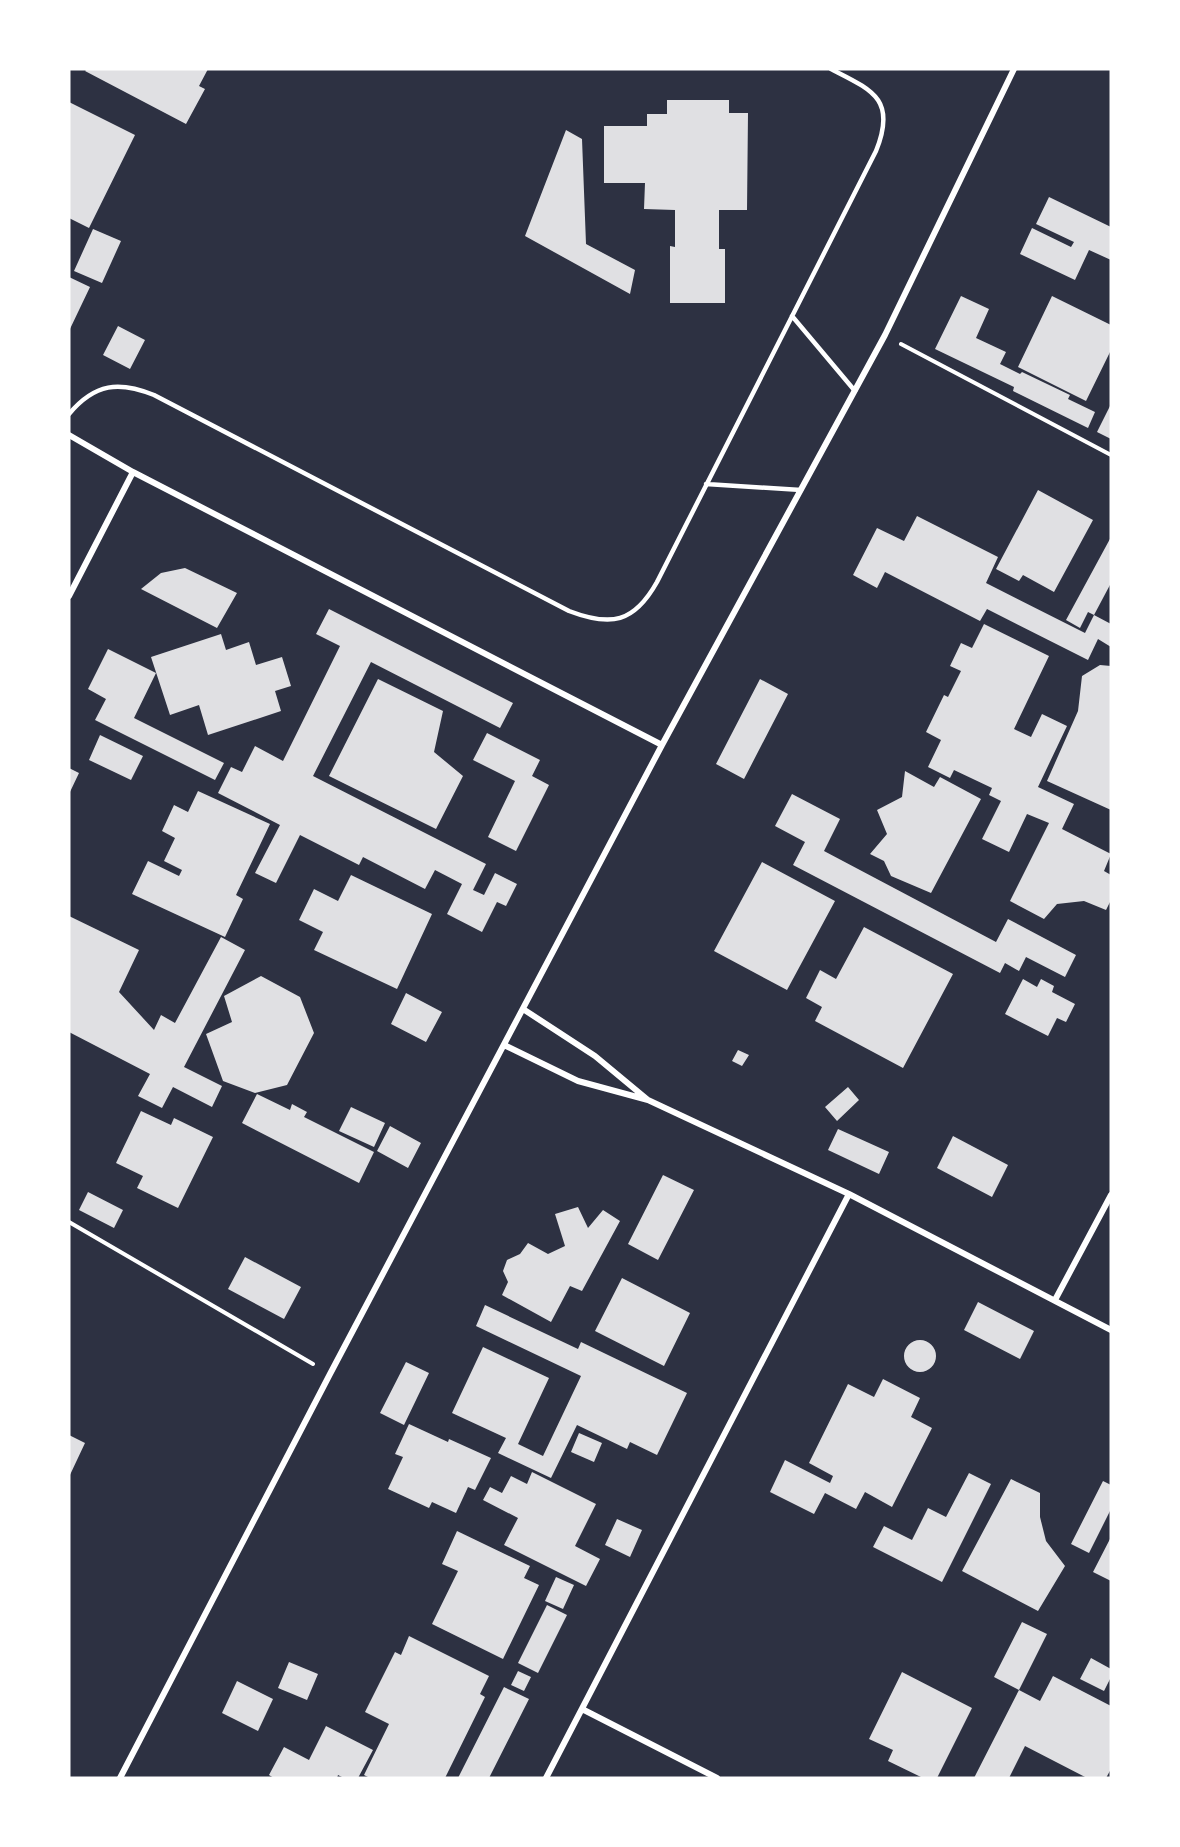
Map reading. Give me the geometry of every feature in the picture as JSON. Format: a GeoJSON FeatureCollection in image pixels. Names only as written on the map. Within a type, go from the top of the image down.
{"type":"FeatureCollection","features":[{"type":"Feature","properties":{"kind":"street"},"geometry":{"type":"LineString","coordinates":[[120,1778],[330,1374],[662,746],[885,335],[1014,69]]}},
{"type":"Feature","properties":{"kind":"street"},"geometry":{"type":"LineString","coordinates":[[69,435],[134,472],[662,746]]}},
{"type":"Feature","properties":{"kind":"street"},"geometry":{"type":"LineString","coordinates":[[69,596],[134,472]]}},
{"type":"Feature","properties":{"kind":"street"},"geometry":{"type":"LineString","coordinates":[[523,1009],[595,1056],[648,1100]]}},
{"type":"Feature","properties":{"kind":"street"},"geometry":{"type":"LineString","coordinates":[[504,1045],[578,1081],[648,1100],[849,1194],[1111,1330]]}},
{"type":"Feature","properties":{"kind":"street"},"geometry":{"type":"LineString","coordinates":[[546,1778],[849,1194]]}},
{"type":"Feature","properties":{"kind":"street"},"geometry":{"type":"LineString","coordinates":[[1055,1300],[1111,1195]]}},
{"type":"Feature","properties":{"kind":"street"},"geometry":{"type":"LineString","coordinates":[[582,1708],[717,1778]]}},
{"type":"Feature","properties":{"kind":"lane"},"geometry":{"type":"LineString","coordinates":[[69,414],[89,394],[110,386],[133,387],[154,395],[569,611],[588,619],[609,621],[630,614],[646,601],[884,130],[883,109],[871,90],[831,69]]}},
{"type":"Feature","properties":{"kind":"lane"},"geometry":{"type":"LineString","coordinates":[[792,315],[855,391]]}},
{"type":"Feature","properties":{"kind":"lane"},"geometry":{"type":"LineString","coordinates":[[706,484],[801,490]]}},
{"type":"Feature","properties":{"kind":"path"},"geometry":{"type":"LineString","coordinates":[[885,335],[1111,455]]}},
{"type":"Feature","properties":{"kind":"path"},"geometry":{"type":"LineString","coordinates":[[69,1222],[330,1374]]}},
{"type":"Feature","properties":{"kind":"building"},"geometry":{"type":"Polygon","coordinates":[[[87,69],[208,69],[199,86],[205,89],[186,124],[85,71],[87,69]]]}},
{"type":"Feature","properties":{"kind":"building"},"geometry":{"type":"Polygon","coordinates":[[[667,100],[729,100],[729,113],[748,113],[747,210],[719,210],[719,249],[725,249],[725,303],[670,303],[670,246],[675,247],[675,210],[644,209],[645,183],[604,183],[604,126],[647,126],[647,114],[667,114],[667,100]]]}},
{"type":"Feature","properties":{"kind":"building"},"geometry":{"type":"Polygon","coordinates":[[[69,102],[135,135],[89,228],[69,218],[69,102]]]}},
{"type":"Feature","properties":{"kind":"building"},"geometry":{"type":"Polygon","coordinates":[[[566,130],[582,139],[586,244],[635,270],[630,294],[525,236],[566,130]]]}},
{"type":"Feature","properties":{"kind":"building"},"geometry":{"type":"Polygon","coordinates":[[[1049,197],[1111,227],[1111,260],[1089,250],[1075,280],[1020,254],[1032,228],[1071,247],[1074,242],[1036,224],[1049,197]]]}},
{"type":"Feature","properties":{"kind":"building"},"geometry":{"type":"Polygon","coordinates":[[[93,229],[121,241],[102,283],[74,271],[93,229]]]}},
{"type":"Feature","properties":{"kind":"building"},"geometry":{"type":"Polygon","coordinates":[[[69,277],[90,287],[69,331],[69,277]]]}},
{"type":"Feature","properties":{"kind":"building"},"geometry":{"type":"Polygon","coordinates":[[[961,296],[989,309],[976,338],[1006,352],[1000,364],[1070,395],[1068,399],[1095,412],[1088,428],[1013,391],[1014,387],[935,349],[961,296]]]}},
{"type":"Feature","properties":{"kind":"building"},"geometry":{"type":"Polygon","coordinates":[[[1052,296],[1111,325],[1111,350],[1086,401],[1018,367],[1052,296]]]}},
{"type":"Feature","properties":{"kind":"building"},"geometry":{"type":"Polygon","coordinates":[[[118,326],[145,340],[130,369],[103,355],[118,326]]]}},
{"type":"Feature","properties":{"kind":"building"},"geometry":{"type":"Polygon","coordinates":[[[1111,404],[1111,439],[1097,432],[1111,404]]]}},
{"type":"Feature","properties":{"kind":"building"},"geometry":{"type":"Polygon","coordinates":[[[1038,490],[1093,520],[1054,592],[1023,575],[1019,581],[996,569],[1038,490]]]}},
{"type":"Feature","properties":{"kind":"building"},"geometry":{"type":"Polygon","coordinates":[[[917,516],[998,557],[986,583],[1085,633],[1094,615],[1111,624],[1111,647],[1098,639],[1088,660],[987,609],[980,621],[885,572],[877,588],[853,575],[877,528],[904,541],[917,516]]]}},
{"type":"Feature","properties":{"kind":"building"},"geometry":{"type":"Polygon","coordinates":[[[1111,537],[1111,583],[1094,615],[1088,612],[1080,628],[1066,620],[1111,537]]]}},
{"type":"Feature","properties":{"kind":"building"},"geometry":{"type":"Polygon","coordinates":[[[185,568],[237,593],[217,628],[141,589],[161,573],[185,568]]]}},
{"type":"Feature","properties":{"kind":"building"},"geometry":{"type":"Polygon","coordinates":[[[329,609],[513,703],[500,728],[371,662],[313,776],[486,864],[473,890],[484,895],[495,873],[517,884],[506,906],[497,902],[482,932],[447,914],[462,884],[435,870],[425,889],[363,857],[359,865],[300,835],[276,883],[255,873],[280,825],[218,793],[231,767],[242,772],[255,746],[283,761],[340,646],[316,634],[329,609]]]}},
{"type":"Feature","properties":{"kind":"building"},"geometry":{"type":"Polygon","coordinates":[[[984,624],[1049,656],[1014,729],[1031,737],[1042,714],[1067,726],[1038,787],[1074,804],[1062,829],[1111,854],[1104,871],[1111,875],[1111,900],[1106,910],[1084,901],[1057,904],[1044,919],[1010,901],[1049,823],[1027,814],[1009,852],[982,839],[1001,801],[989,795],[992,788],[954,770],[950,778],[928,767],[941,740],[926,732],[944,695],[948,697],[961,671],[950,666],[961,643],[972,648],[984,624]]]}},
{"type":"Feature","properties":{"kind":"building"},"geometry":{"type":"Polygon","coordinates":[[[221,634],[226,650],[249,642],[256,665],[282,657],[291,686],[275,691],[281,711],[208,735],[199,705],[170,715],[151,657],[221,634]]]}},
{"type":"Feature","properties":{"kind":"building"},"geometry":{"type":"Polygon","coordinates":[[[108,649],[156,673],[134,718],[224,763],[215,780],[95,720],[106,699],[88,689],[108,649]]]}},
{"type":"Feature","properties":{"kind":"building"},"geometry":{"type":"Polygon","coordinates":[[[1100,665],[1111,666],[1111,810],[1047,781],[1078,711],[1082,676],[1100,665]]]}},
{"type":"Feature","properties":{"kind":"building"},"geometry":{"type":"Polygon","coordinates":[[[378,679],[443,711],[434,752],[463,776],[436,829],[329,776],[378,679]]]}},
{"type":"Feature","properties":{"kind":"building"},"geometry":{"type":"Polygon","coordinates":[[[760,679],[788,694],[744,779],[716,764],[760,679]]]}},
{"type":"Feature","properties":{"kind":"building"},"geometry":{"type":"Polygon","coordinates":[[[487,733],[540,760],[532,776],[549,785],[516,851],[488,837],[515,781],[473,760],[487,733]]]}},
{"type":"Feature","properties":{"kind":"building"},"geometry":{"type":"Polygon","coordinates":[[[100,735],[143,756],[131,780],[89,760],[100,735]]]}},
{"type":"Feature","properties":{"kind":"building"},"geometry":{"type":"Polygon","coordinates":[[[69,768],[79,773],[69,794],[69,768]]]}},
{"type":"Feature","properties":{"kind":"building"},"geometry":{"type":"Polygon","coordinates":[[[905,771],[934,787],[940,777],[981,799],[931,893],[891,876],[884,861],[870,854],[887,834],[877,810],[902,797],[905,771]]]}},
{"type":"Feature","properties":{"kind":"building"},"geometry":{"type":"Polygon","coordinates":[[[198,791],[270,824],[236,895],[243,899],[225,937],[132,894],[148,861],[179,876],[182,870],[164,861],[175,838],[162,831],[174,805],[188,812],[198,791]]]}},
{"type":"Feature","properties":{"kind":"building"},"geometry":{"type":"Polygon","coordinates":[[[792,794],[840,819],[824,851],[996,942],[1008,919],[1076,955],[1065,977],[1026,957],[1019,971],[1005,963],[1000,973],[793,865],[805,842],[775,826],[792,794]]]}},
{"type":"Feature","properties":{"kind":"building"},"geometry":{"type":"Polygon","coordinates":[[[762,862],[835,901],[787,990],[714,951],[762,862]]]}},
{"type":"Feature","properties":{"kind":"building"},"geometry":{"type":"Polygon","coordinates":[[[351,875],[432,914],[397,989],[314,950],[323,932],[299,920],[314,889],[338,901],[351,875]]]}},
{"type":"Feature","properties":{"kind":"building"},"geometry":{"type":"Polygon","coordinates":[[[69,916],[139,950],[119,992],[154,1030],[161,1015],[175,1023],[221,937],[245,950],[184,1067],[222,1086],[212,1107],[173,1087],[162,1108],[138,1096],[150,1074],[69,1032],[69,916]]]}},
{"type":"Feature","properties":{"kind":"building"},"geometry":{"type":"Polygon","coordinates":[[[864,927],[953,974],[903,1068],[815,1021],[822,1007],[806,998],[820,970],[836,979],[864,927]]]}},
{"type":"Feature","properties":{"kind":"building"},"geometry":{"type":"Polygon","coordinates":[[[261,976],[300,997],[314,1033],[287,1085],[255,1093],[223,1081],[206,1034],[232,1022],[224,996],[261,976]]]}},
{"type":"Feature","properties":{"kind":"building"},"geometry":{"type":"Polygon","coordinates":[[[1023,979],[1037,987],[1041,979],[1054,986],[1052,992],[1075,1004],[1066,1022],[1057,1018],[1048,1036],[1005,1014],[1023,979]]]}},
{"type":"Feature","properties":{"kind":"building"},"geometry":{"type":"Polygon","coordinates":[[[406,993],[442,1012],[426,1042],[391,1024],[406,993]]]}},
{"type":"Feature","properties":{"kind":"building"},"geometry":{"type":"Polygon","coordinates":[[[738,1050],[749,1055],[742,1066],[732,1061],[738,1050]]]}},
{"type":"Feature","properties":{"kind":"building"},"geometry":{"type":"Polygon","coordinates":[[[848,1087],[859,1100],[837,1121],[825,1107],[848,1087]]]}},
{"type":"Feature","properties":{"kind":"building"},"geometry":{"type":"Polygon","coordinates":[[[257,1094],[290,1110],[292,1104],[307,1112],[304,1117],[374,1152],[359,1183],[242,1123],[257,1094]]]}},
{"type":"Feature","properties":{"kind":"building"},"geometry":{"type":"Polygon","coordinates":[[[351,1107],[385,1123],[374,1147],[339,1131],[351,1107]]]}},
{"type":"Feature","properties":{"kind":"building"},"geometry":{"type":"Polygon","coordinates":[[[141,1111],[171,1125],[174,1118],[213,1137],[178,1208],[137,1188],[143,1176],[116,1163],[141,1111]]]}},
{"type":"Feature","properties":{"kind":"building"},"geometry":{"type":"Polygon","coordinates":[[[390,1126],[421,1143],[408,1168],[377,1151],[390,1126]]]}},
{"type":"Feature","properties":{"kind":"building"},"geometry":{"type":"Polygon","coordinates":[[[838,1129],[889,1152],[879,1174],[828,1150],[838,1129]]]}},
{"type":"Feature","properties":{"kind":"building"},"geometry":{"type":"Polygon","coordinates":[[[953,1136],[1008,1165],[992,1197],[937,1168],[953,1136]]]}},
{"type":"Feature","properties":{"kind":"building"},"geometry":{"type":"Polygon","coordinates":[[[663,1175],[694,1190],[658,1260],[628,1244],[663,1175]]]}},
{"type":"Feature","properties":{"kind":"building"},"geometry":{"type":"Polygon","coordinates":[[[88,1192],[123,1210],[114,1228],[79,1210],[88,1192]]]}},
{"type":"Feature","properties":{"kind":"building"},"geometry":{"type":"Polygon","coordinates":[[[578,1207],[588,1228],[603,1210],[620,1221],[582,1291],[570,1286],[551,1322],[502,1295],[508,1282],[503,1271],[507,1260],[520,1254],[528,1243],[548,1254],[565,1246],[555,1214],[578,1207]]]}},
{"type":"Feature","properties":{"kind":"building"},"geometry":{"type":"Polygon","coordinates":[[[245,1257],[301,1287],[284,1319],[228,1289],[245,1257]]]}},
{"type":"Feature","properties":{"kind":"building"},"geometry":{"type":"Polygon","coordinates":[[[622,1278],[690,1313],[664,1366],[595,1331],[622,1278]]]}},
{"type":"Feature","properties":{"kind":"building"},"geometry":{"type":"Polygon","coordinates":[[[978,1302],[1034,1331],[1020,1359],[964,1330],[978,1302]]]}},
{"type":"Feature","properties":{"kind":"building"},"geometry":{"type":"Polygon","coordinates":[[[485,1305],[578,1349],[581,1342],[687,1393],[657,1455],[630,1442],[627,1449],[577,1425],[551,1478],[498,1453],[506,1438],[452,1413],[483,1347],[549,1378],[518,1444],[543,1456],[581,1376],[476,1326],[485,1305]]]}},
{"type":"Feature","properties":{"kind":"building"},"geometry":{"type":"Polygon","coordinates":[[[920,1340],[931,1345],[936,1356],[931,1367],[920,1372],[909,1367],[904,1356],[909,1345],[920,1340]]]}},
{"type":"Feature","properties":{"kind":"building"},"geometry":{"type":"Polygon","coordinates":[[[406,1362],[429,1373],[404,1425],[380,1413],[406,1362]]]}},
{"type":"Feature","properties":{"kind":"building"},"geometry":{"type":"Polygon","coordinates":[[[883,1379],[920,1398],[911,1417],[932,1428],[892,1507],[865,1492],[856,1509],[825,1493],[814,1514],[770,1492],[785,1460],[830,1483],[833,1476],[809,1463],[848,1384],[874,1397],[883,1379]]]}},
{"type":"Feature","properties":{"kind":"building"},"geometry":{"type":"Polygon","coordinates":[[[409,1424],[491,1458],[475,1490],[468,1487],[456,1513],[432,1502],[429,1508],[388,1489],[403,1457],[395,1454],[409,1424]]]}},
{"type":"Feature","properties":{"kind":"building"},"geometry":{"type":"Polygon","coordinates":[[[579,1433],[602,1443],[594,1462],[571,1452],[579,1433]]]}},
{"type":"Feature","properties":{"kind":"building"},"geometry":{"type":"Polygon","coordinates":[[[69,1435],[85,1443],[69,1477],[69,1435]]]}},
{"type":"Feature","properties":{"kind":"building"},"geometry":{"type":"Polygon","coordinates":[[[532,1472],[596,1504],[575,1546],[600,1559],[586,1586],[504,1545],[518,1518],[483,1500],[490,1487],[502,1493],[511,1476],[527,1484],[532,1472]]]}},
{"type":"Feature","properties":{"kind":"building"},"geometry":{"type":"Polygon","coordinates":[[[969,1473],[991,1484],[942,1582],[873,1547],[884,1526],[912,1540],[928,1508],[946,1517],[969,1473]]]}},
{"type":"Feature","properties":{"kind":"building"},"geometry":{"type":"Polygon","coordinates":[[[1011,1479],[1040,1493],[1040,1517],[1046,1541],[1065,1566],[1038,1611],[962,1571],[1011,1479]]]}},
{"type":"Feature","properties":{"kind":"building"},"geometry":{"type":"Polygon","coordinates":[[[1103,1481],[1111,1485],[1111,1509],[1089,1553],[1071,1544],[1103,1481]]]}},
{"type":"Feature","properties":{"kind":"building"},"geometry":{"type":"Polygon","coordinates":[[[617,1519],[642,1530],[630,1557],[605,1545],[617,1519]]]}},
{"type":"Feature","properties":{"kind":"building"},"geometry":{"type":"Polygon","coordinates":[[[457,1531],[530,1566],[524,1578],[539,1585],[503,1659],[432,1624],[458,1571],[442,1564],[457,1531]]]}},
{"type":"Feature","properties":{"kind":"building"},"geometry":{"type":"Polygon","coordinates":[[[1111,1537],[1111,1581],[1093,1572],[1111,1537]]]}},
{"type":"Feature","properties":{"kind":"building"},"geometry":{"type":"Polygon","coordinates":[[[556,1577],[574,1585],[563,1609],[545,1601],[556,1577]]]}},
{"type":"Feature","properties":{"kind":"building"},"geometry":{"type":"Polygon","coordinates":[[[547,1605],[567,1615],[538,1673],[518,1663],[547,1605]]]}},
{"type":"Feature","properties":{"kind":"building"},"geometry":{"type":"Polygon","coordinates":[[[1022,1622],[1047,1634],[1019,1690],[994,1677],[1022,1622]]]}},
{"type":"Feature","properties":{"kind":"building"},"geometry":{"type":"Polygon","coordinates":[[[409,1636],[489,1676],[480,1694],[485,1697],[445,1778],[370,1778],[364,1775],[389,1724],[365,1712],[395,1652],[401,1655],[409,1636]]]}},
{"type":"Feature","properties":{"kind":"building"},"geometry":{"type":"Polygon","coordinates":[[[1091,1658],[1111,1669],[1111,1677],[1104,1691],[1080,1679],[1091,1658]]]}},
{"type":"Feature","properties":{"kind":"building"},"geometry":{"type":"Polygon","coordinates":[[[289,1662],[318,1674],[307,1700],[278,1688],[289,1662]]]}},
{"type":"Feature","properties":{"kind":"building"},"geometry":{"type":"Polygon","coordinates":[[[518,1671],[531,1677],[524,1691],[511,1685],[518,1671]]]}},
{"type":"Feature","properties":{"kind":"building"},"geometry":{"type":"Polygon","coordinates":[[[902,1672],[972,1708],[937,1778],[923,1778],[888,1761],[893,1750],[869,1739],[902,1672]]]}},
{"type":"Feature","properties":{"kind":"building"},"geometry":{"type":"Polygon","coordinates":[[[1053,1676],[1111,1706],[1111,1769],[1106,1778],[1087,1778],[1025,1746],[1009,1778],[974,1778],[1019,1690],[1040,1701],[1053,1676]]]}},
{"type":"Feature","properties":{"kind":"building"},"geometry":{"type":"Polygon","coordinates":[[[237,1681],[273,1699],[258,1731],[222,1713],[237,1681]]]}},
{"type":"Feature","properties":{"kind":"building"},"geometry":{"type":"Polygon","coordinates":[[[504,1687],[529,1699],[489,1778],[458,1778],[504,1687]]]}},
{"type":"Feature","properties":{"kind":"building"},"geometry":{"type":"Polygon","coordinates":[[[326,1726],[373,1750],[358,1778],[344,1778],[338,1775],[337,1778],[274,1778],[269,1775],[284,1747],[309,1760],[326,1726]]]}}]}
